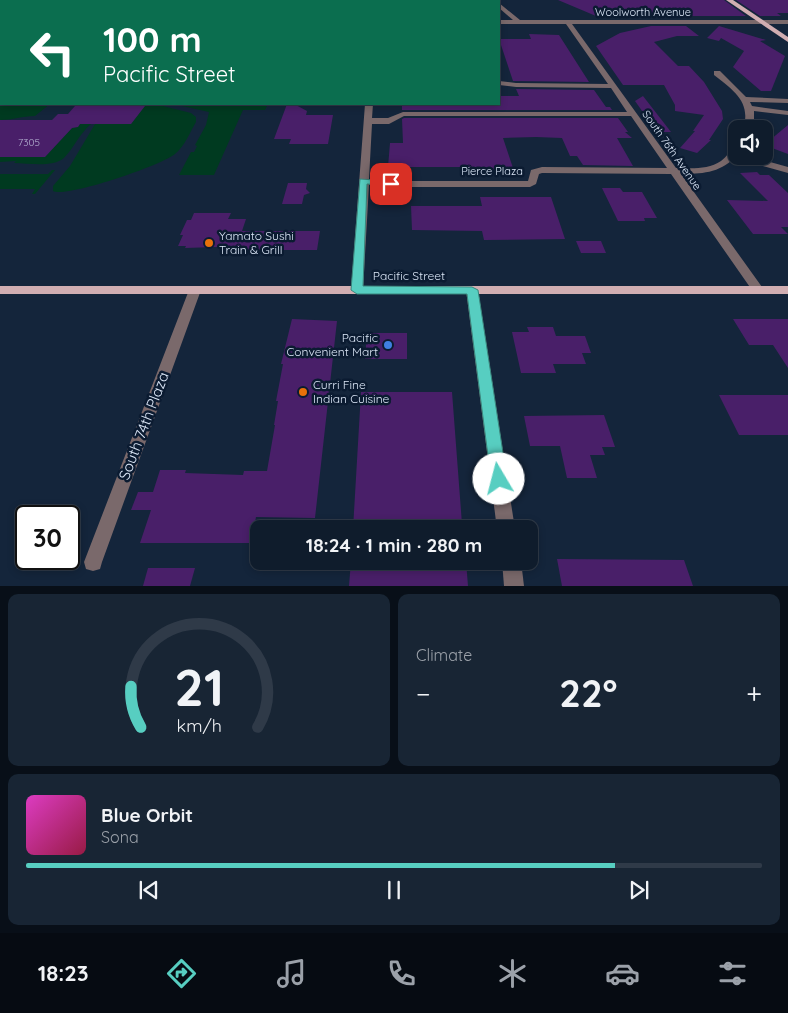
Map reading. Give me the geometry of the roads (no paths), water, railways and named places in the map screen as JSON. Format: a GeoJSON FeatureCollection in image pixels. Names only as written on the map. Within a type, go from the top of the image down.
{"type":"FeatureCollection","features":[{"type":"Feature","properties":{"kind":"main road"},"geometry":{"type":"LineString","coordinates":[[728,0],[788,40]]}},
{"type":"Feature","properties":{"kind":"main road","name":"Pacific Street"},"geometry":{"type":"LineString","coordinates":[[0,290],[788,290]]}},
{"type":"Feature","properties":{"kind":"street"},"geometry":{"type":"LineString","coordinates":[[500,6],[518,22]]}},
{"type":"Feature","properties":{"kind":"street","name":"Woolworth Avenue"},"geometry":{"type":"LineString","coordinates":[[500,22],[788,22]]}},
{"type":"Feature","properties":{"kind":"street","name":"South 76th Avenue"},"geometry":{"type":"LineString","coordinates":[[568,22],[758,290]]}},
{"type":"Feature","properties":{"kind":"street"},"geometry":{"type":"LineString","coordinates":[[717,73],[748,104],[788,113]]}},
{"type":"Feature","properties":{"kind":"street"},"geometry":{"type":"LineString","coordinates":[[500,83],[516,86],[613,86]]}},
{"type":"Feature","properties":{"kind":"street"},"geometry":{"type":"LineString","coordinates":[[748,104],[788,101]]}},
{"type":"Feature","properties":{"kind":"street"},"geometry":{"type":"LineString","coordinates":[[748,104],[751,120]]}},
{"type":"Feature","properties":{"kind":"street"},"geometry":{"type":"LineString","coordinates":[[357,290],[369,105]]}},
{"type":"Feature","properties":{"kind":"street"},"geometry":{"type":"LineString","coordinates":[[368,121],[389,121],[403,114],[633,114]]}},
{"type":"Feature","properties":{"kind":"street"},"geometry":{"type":"LineString","coordinates":[[673,171],[712,169],[728,162]]}},
{"type":"Feature","properties":{"kind":"street"},"geometry":{"type":"LineString","coordinates":[[772,165],[788,170]]}},
{"type":"Feature","properties":{"kind":"street","name":"Pierce Plaza"},"geometry":{"type":"LineString","coordinates":[[363,181],[391,184],[530,184],[533,182],[534,172],[542,170],[673,171]]}},
{"type":"Feature","properties":{"kind":"street","name":"South 74th Plaza"},"geometry":{"type":"LineString","coordinates":[[93,562],[196,290]]}},
{"type":"Feature","properties":{"kind":"street"},"geometry":{"type":"LineString","coordinates":[[472,290],[505,520]]}},
{"type":"Feature","properties":{"kind":"street"},"geometry":{"type":"LineString","coordinates":[[512,570],[514,586]]}},
{"type":"Feature","properties":{"kind":"place","name":"Yamato Sushi Train & Grill"},"geometry":{"type":"Point","coordinates":[209,243]}},
{"type":"Feature","properties":{"kind":"place","name":"Pacific Convenient Mart"},"geometry":{"type":"Point","coordinates":[388,345]}},
{"type":"Feature","properties":{"kind":"place","name":"Curri Fine Indian Cuisine"},"geometry":{"type":"Point","coordinates":[303,392]}}]}
